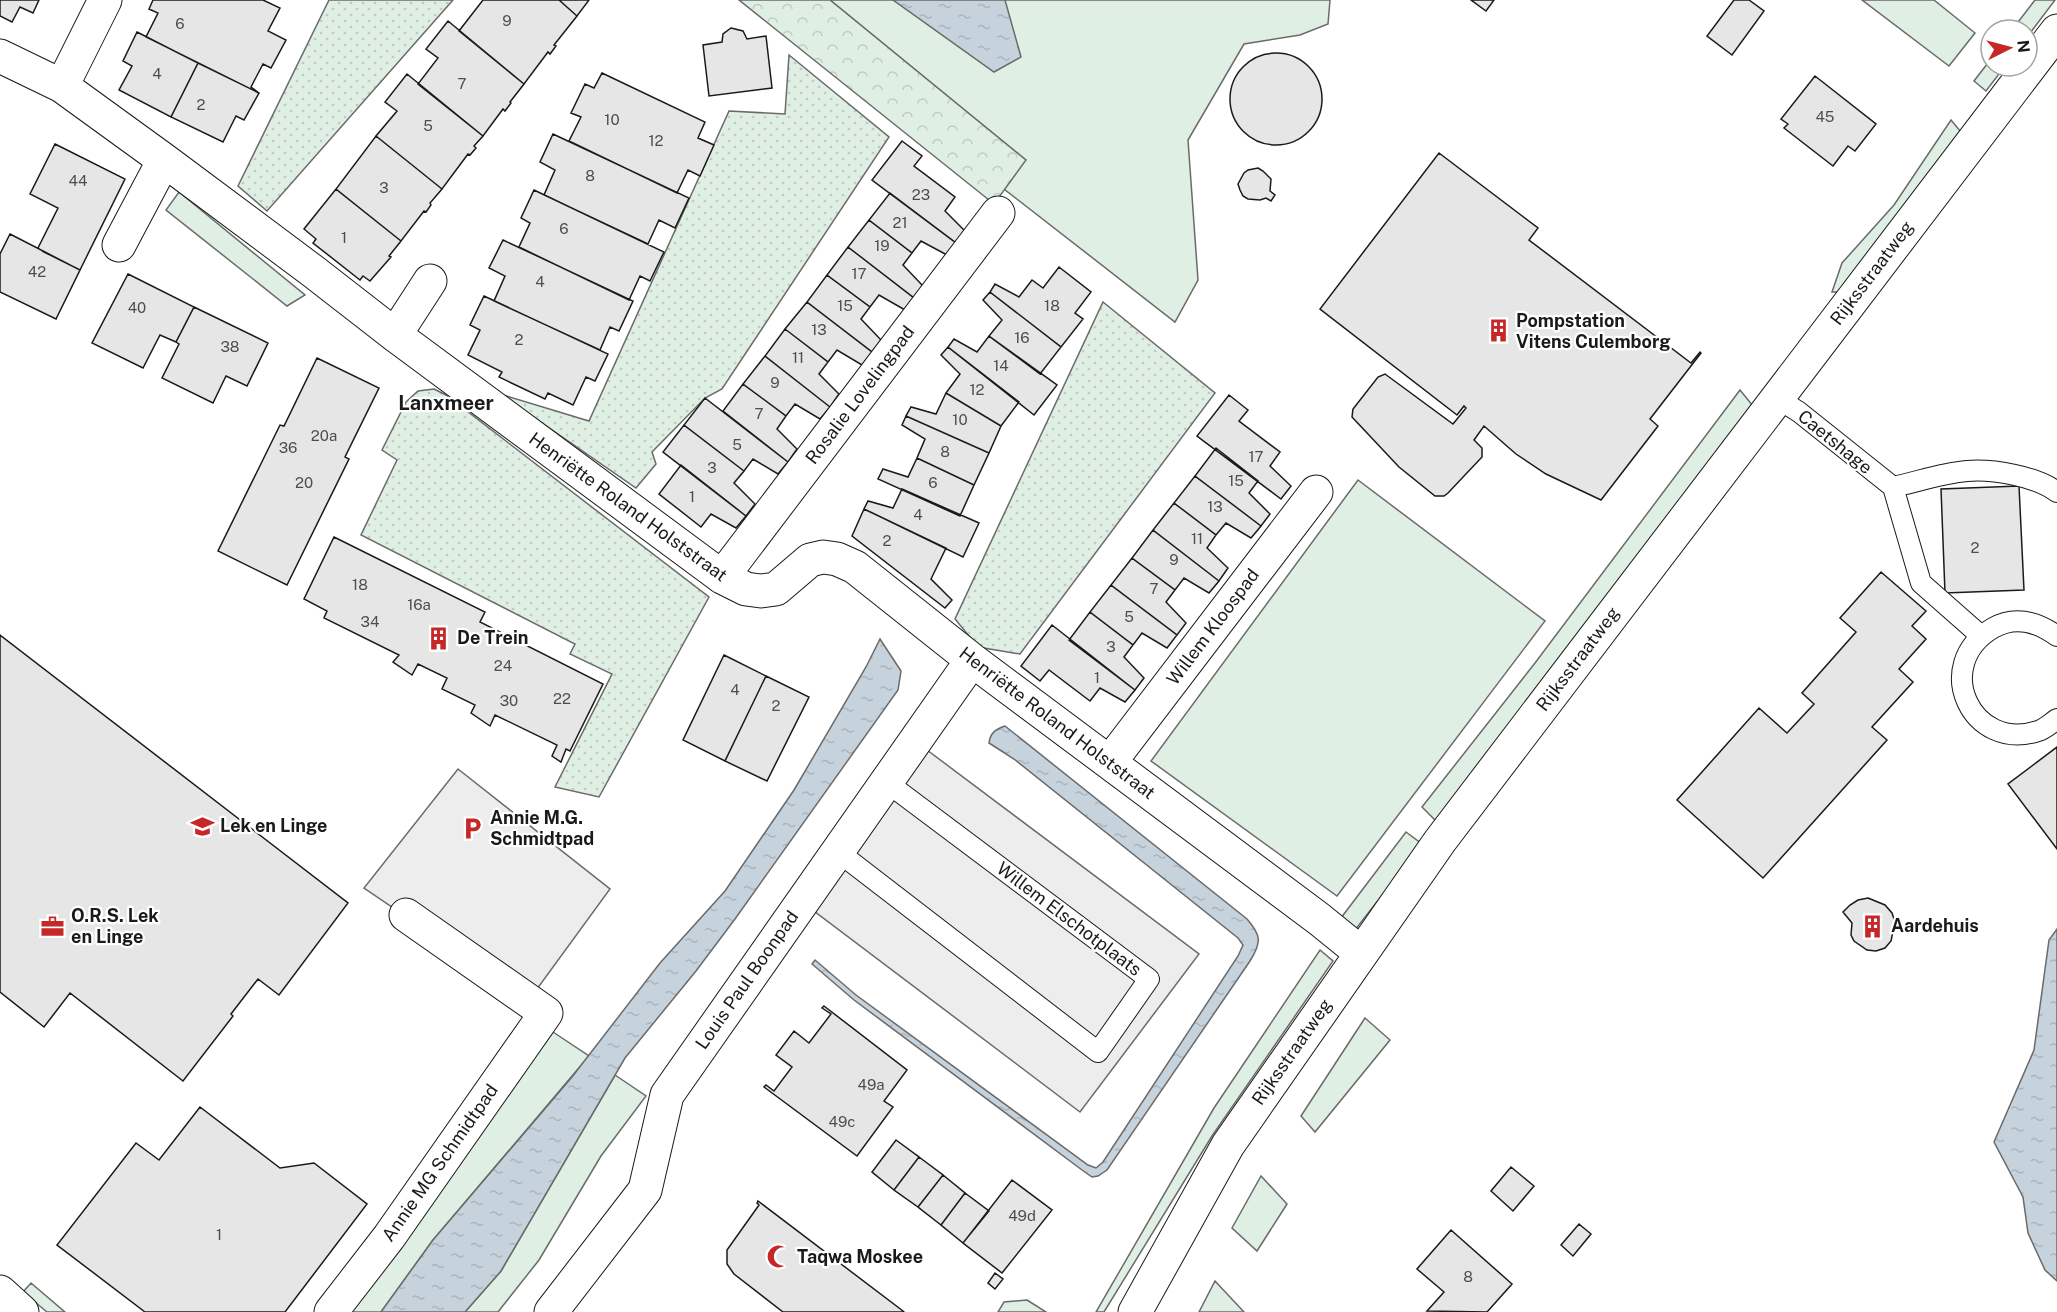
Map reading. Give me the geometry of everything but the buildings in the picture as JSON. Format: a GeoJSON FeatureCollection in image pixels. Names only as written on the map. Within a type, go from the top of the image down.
{"type":"FeatureCollection","features":[{"type":"Feature","properties":{"kind":"street"},"geometry":{"type":"LineString","coordinates":[[63,86],[105,0]]}},
{"type":"Feature","properties":{"kind":"street","name":"Rijksstraatweg"},"geometry":{"type":"LineString","coordinates":[[1135,1312],[1228,1145],[1440,841],[2057,31]]}},
{"type":"Feature","properties":{"kind":"street","name":"Henriëtte Roland Holststraat"},"geometry":{"type":"LineString","coordinates":[[0,56],[63,86],[722,577],[746,589],[761,591],[776,589],[810,560],[823,557],[837,559],[855,567],[972,660],[1361,953]]}},
{"type":"Feature","properties":{"kind":"street"},"geometry":{"type":"LineString","coordinates":[[119,245],[164,160]]}},
{"type":"Feature","properties":{"kind":"street","name":"Rosalie Lovelingpad"},"geometry":{"type":"LineString","coordinates":[[722,577],[998,213]]}},
{"type":"Feature","properties":{"kind":"street"},"geometry":{"type":"LineString","coordinates":[[395,335],[430,281]]}},
{"type":"Feature","properties":{"kind":"street","name":"Willem Kloospad"},"geometry":{"type":"LineString","coordinates":[[1110,762],[1316,492]]}},
{"type":"Feature","properties":{"kind":"street","name":"Louis Paul Boonpad"},"geometry":{"type":"LineString","coordinates":[[551,1312],[645,1190],[667,1095],[972,660]]}},
{"type":"Feature","properties":{"kind":"street","name":"Annie MG Schmidtpad"},"geometry":{"type":"LineString","coordinates":[[331,1312],[389,1237],[546,1012],[406,915]]}},
{"type":"Feature","properties":{"kind":"street"},"geometry":{"type":"LineString","coordinates":[[0,1292],[22,1312]]}},
{"type":"Feature","properties":{"kind":"lane","name":"Caetshage"},"geometry":{"type":"LineString","coordinates":[[1777,398],[1799,412],[1893,487]]}},
{"type":"Feature","properties":{"kind":"lane"},"geometry":{"type":"LineString","coordinates":[[1980,635],[1921,583],[1893,487],[1967,471],[2016,474],[2049,486],[2057,492]]}},
{"type":"Feature","properties":{"kind":"lane"},"geometry":{"type":"LineString","coordinates":[[2057,636],[2041,625],[2021,620],[2002,622],[1980,635],[1968,650],[1962,668],[1962,687],[1970,710],[1984,723],[2001,732],[2021,735],[2040,731],[2057,719]]}},
{"type":"Feature","properties":{"kind":"lane","name":"Willem Elschotplaats"},"geometry":{"type":"LineString","coordinates":[[837,851],[1098,1052],[1149,979],[885,781]]}},
{"type":"Feature","properties":{"kind":"green space"},"geometry":{"type":"Polygon","coordinates":[[[329,0],[453,0],[267,211],[238,186],[329,0]]]}},
{"type":"Feature","properties":{"kind":"green space"},"geometry":{"type":"Polygon","coordinates":[[[739,0],[830,0],[1026,160],[994,204],[739,0]]]}},
{"type":"Feature","properties":{"kind":"green space"},"geometry":{"type":"Polygon","coordinates":[[[830,0],[1330,0],[1328,24],[1300,35],[1244,44],[1188,140],[1198,280],[1175,322],[1004,189],[1025,160],[830,0]]]}},
{"type":"Feature","properties":{"kind":"green space"},"geometry":{"type":"Polygon","coordinates":[[[1862,0],[1934,0],[1975,33],[1949,66],[1862,0]]]}},
{"type":"Feature","properties":{"kind":"green space"},"geometry":{"type":"Polygon","coordinates":[[[2035,0],[2055,0],[2039,21],[2039,18],[2021,18],[2035,0]]]}},
{"type":"Feature","properties":{"kind":"green space"},"geometry":{"type":"Polygon","coordinates":[[[789,55],[889,137],[722,389],[705,398],[652,452],[656,464],[636,488],[500,394],[589,421],[729,111],[785,114],[789,55]]]}},
{"type":"Feature","properties":{"kind":"green space"},"geometry":{"type":"Polygon","coordinates":[[[1979,75],[1979,78],[1996,78],[1986,91],[1974,81],[1979,75]]]}},
{"type":"Feature","properties":{"kind":"green space"},"geometry":{"type":"Polygon","coordinates":[[[1951,120],[1961,132],[1843,292],[1832,292],[1842,263],[1894,205],[1951,120]]]}},
{"type":"Feature","properties":{"kind":"green space"},"geometry":{"type":"Polygon","coordinates":[[[179,192],[305,295],[287,306],[166,210],[179,192]]]}},
{"type":"Feature","properties":{"kind":"green space"},"geometry":{"type":"Polygon","coordinates":[[[1103,302],[1215,393],[1020,654],[978,647],[955,619],[1103,302]]]}},
{"type":"Feature","properties":{"kind":"green space"},"geometry":{"type":"Polygon","coordinates":[[[434,389],[446,395],[709,597],[599,797],[555,787],[612,674],[570,654],[575,644],[361,535],[397,460],[382,450],[406,402],[418,391],[434,389]]]}},
{"type":"Feature","properties":{"kind":"green space"},"geometry":{"type":"Polygon","coordinates":[[[1740,390],[1753,406],[1441,826],[1422,807],[1535,663],[1740,390]]]}},
{"type":"Feature","properties":{"kind":"green space"},"geometry":{"type":"Polygon","coordinates":[[[1358,480],[1545,621],[1337,896],[1151,761],[1358,480]]]}},
{"type":"Feature","properties":{"kind":"green space"},"geometry":{"type":"Polygon","coordinates":[[[1406,832],[1422,844],[1355,930],[1341,918],[1406,832]]]}},
{"type":"Feature","properties":{"kind":"green space"},"geometry":{"type":"Polygon","coordinates":[[[1320,950],[1333,961],[1212,1136],[1104,1312],[1096,1312],[1214,1108],[1320,950]]]}},
{"type":"Feature","properties":{"kind":"green space"},"geometry":{"type":"Polygon","coordinates":[[[1365,1018],[1390,1040],[1315,1132],[1301,1116],[1365,1018]]]}},
{"type":"Feature","properties":{"kind":"green space"},"geometry":{"type":"Polygon","coordinates":[[[553,1032],[589,1056],[433,1240],[381,1312],[350,1312],[553,1032]]]}},
{"type":"Feature","properties":{"kind":"green space"},"geometry":{"type":"Polygon","coordinates":[[[615,1075],[646,1096],[601,1156],[539,1260],[498,1312],[465,1312],[501,1271],[615,1075]]]}},
{"type":"Feature","properties":{"kind":"green space"},"geometry":{"type":"Polygon","coordinates":[[[1261,1176],[1287,1204],[1257,1251],[1232,1228],[1261,1176]]]}},
{"type":"Feature","properties":{"kind":"green space"},"geometry":{"type":"Polygon","coordinates":[[[1215,1281],[1244,1312],[1199,1312],[1215,1281]]]}},
{"type":"Feature","properties":{"kind":"green space"},"geometry":{"type":"Polygon","coordinates":[[[31,1283],[65,1312],[47,1312],[23,1292],[31,1283]]]}},
{"type":"Feature","properties":{"kind":"green space"},"geometry":{"type":"Polygon","coordinates":[[[1027,1300],[1046,1312],[998,1312],[1004,1302],[1027,1300]]]}},
{"type":"Feature","properties":{"kind":"shaded area"},"geometry":{"type":"Polygon","coordinates":[[[927,750],[1199,954],[1080,1112],[814,911],[927,750]]]}},
{"type":"Feature","properties":{"kind":"shaded area","name":"Annie M.G. Schmidtpad"},"geometry":{"type":"Polygon","coordinates":[[[458,769],[610,889],[529,1000],[364,888],[458,769]]]}},
{"type":"Feature","properties":{"kind":"water"},"geometry":{"type":"Polygon","coordinates":[[[893,0],[1005,0],[1021,57],[994,72],[893,0]]]}},
{"type":"Feature","properties":{"kind":"water"},"geometry":{"type":"Polygon","coordinates":[[[880,639],[901,671],[898,690],[735,919],[625,1058],[501,1271],[465,1312],[381,1312],[433,1240],[572,1077],[660,963],[725,891],[794,790],[880,639]]]}},
{"type":"Feature","properties":{"kind":"water"},"geometry":{"type":"Polygon","coordinates":[[[1005,726],[1247,919],[1257,934],[1257,949],[1250,961],[1107,1170],[1098,1176],[1092,1177],[1082,1170],[854,1000],[812,964],[815,960],[856,995],[1088,1165],[1096,1168],[1103,1162],[1243,945],[1238,938],[1014,759],[989,743],[994,732],[1005,726]]]}},
{"type":"Feature","properties":{"kind":"water"},"geometry":{"type":"Polygon","coordinates":[[[2057,929],[2057,1281],[2045,1270],[2028,1233],[2023,1197],[1994,1142],[2034,1050],[2049,940],[2057,929]]]}},
{"type":"Feature","properties":{"kind":"place","name":"Pompstation Vitens Culemborg"},"geometry":{"type":"Point","coordinates":[1498,331]}},
{"type":"Feature","properties":{"kind":"place","name":"De Trein"},"geometry":{"type":"Point","coordinates":[439,638]}},
{"type":"Feature","properties":{"kind":"place","name":"Lek en Linge"},"geometry":{"type":"Point","coordinates":[202,826]}},
{"type":"Feature","properties":{"kind":"place","name":"Annie M.G. Schmidtpad"},"geometry":{"type":"Point","coordinates":[472,828]}},
{"type":"Feature","properties":{"kind":"place","name":"O.R.S. Lek en Linge"},"geometry":{"type":"Point","coordinates":[53,926]}},
{"type":"Feature","properties":{"kind":"place","name":"Aardehuis"},"geometry":{"type":"Point","coordinates":[1873,926]}},
{"type":"Feature","properties":{"kind":"place","name":"Taqwa Moskee"},"geometry":{"type":"Point","coordinates":[779,1257]}},
{"type":"Feature","properties":{"kind":"district","name":"Lanxmeer"},"geometry":{"type":"Point","coordinates":[446,403]}}]}
